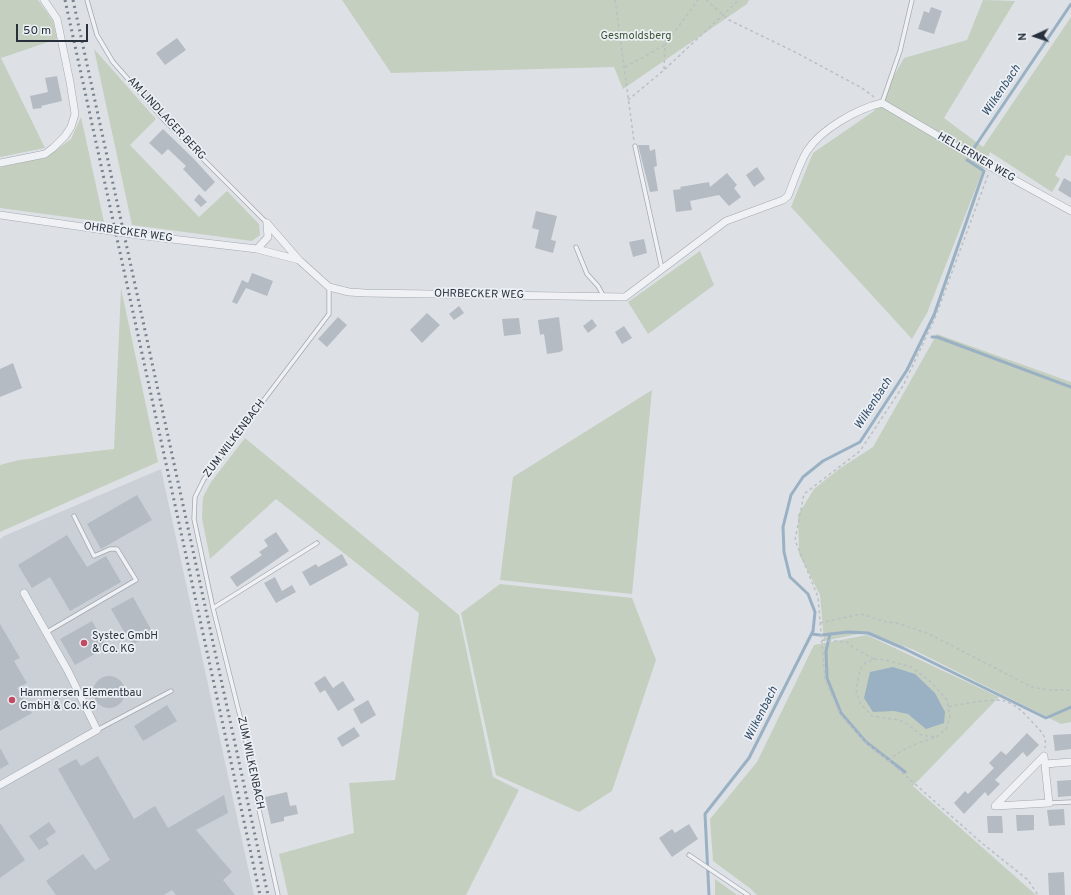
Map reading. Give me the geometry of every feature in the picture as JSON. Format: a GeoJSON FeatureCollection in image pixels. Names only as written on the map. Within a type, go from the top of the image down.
{"type":"FeatureCollection","features":[{"type":"Feature","properties":{"kind":"street"},"geometry":{"type":"LineString","coordinates":[[0,163],[45,154],[65,136],[71,127],[75,114],[57,19],[44,0]]}},
{"type":"Feature","properties":{"kind":"street","name":"OHRBECKER WEG"},"geometry":{"type":"LineString","coordinates":[[268,223],[299,260],[329,286],[349,292],[624,297],[726,221],[783,200],[788,196],[806,152],[814,141],[842,120],[868,106],[882,103]]}},
{"type":"Feature","properties":{"kind":"street","name":"HELLERNER WEG"},"geometry":{"type":"LineString","coordinates":[[882,103],[991,167],[1071,211]]}},
{"type":"Feature","properties":{"kind":"street","name":"OHRBECKER WEG"},"geometry":{"type":"LineString","coordinates":[[0,215],[146,236],[257,249],[299,260]]}},
{"type":"Feature","properties":{"kind":"street"},"geometry":{"type":"LineString","coordinates":[[257,249],[268,237],[268,223]]}},
{"type":"Feature","properties":{"kind":"street"},"geometry":{"type":"LineString","coordinates":[[0,785],[97,730],[68,671],[24,593]]}},
{"type":"Feature","properties":{"kind":"street"},"geometry":{"type":"LineString","coordinates":[[1044,756],[1049,803],[995,806],[1044,756]]}},
{"type":"Feature","properties":{"kind":"street"},"geometry":{"type":"LineString","coordinates":[[1045,764],[1071,762]]}},
{"type":"Feature","properties":{"kind":"lane","name":"AM LINDLAGER BERG"},"geometry":{"type":"LineString","coordinates":[[87,0],[97,35],[113,62],[165,121],[268,223]]}},
{"type":"Feature","properties":{"kind":"lane"},"geometry":{"type":"LineString","coordinates":[[882,103],[900,51],[912,0]]}},
{"type":"Feature","properties":{"kind":"lane"},"geometry":{"type":"LineString","coordinates":[[635,146],[662,270]]}},
{"type":"Feature","properties":{"kind":"lane"},"geometry":{"type":"LineString","coordinates":[[576,247],[587,274],[598,286],[604,297]]}},
{"type":"Feature","properties":{"kind":"lane","name":"ZUM WILKENBACH"},"geometry":{"type":"LineString","coordinates":[[278,895],[254,787],[245,736],[213,608],[194,519],[196,497],[204,480],[329,314],[329,286]]}},
{"type":"Feature","properties":{"kind":"lane"},"geometry":{"type":"LineString","coordinates":[[46,633],[136,580],[117,549],[110,549],[94,556],[74,516]]}},
{"type":"Feature","properties":{"kind":"lane"},"geometry":{"type":"LineString","coordinates":[[213,608],[317,543]]}},
{"type":"Feature","properties":{"kind":"lane"},"geometry":{"type":"LineString","coordinates":[[97,730],[171,691]]}},
{"type":"Feature","properties":{"kind":"lane"},"geometry":{"type":"LineString","coordinates":[[1049,803],[1071,802]]}},
{"type":"Feature","properties":{"kind":"lane"},"geometry":{"type":"LineString","coordinates":[[689,855],[748,895]]}},
{"type":"Feature","properties":{"kind":"path"},"geometry":{"type":"LineString","coordinates":[[615,0],[635,146]]}},
{"type":"Feature","properties":{"kind":"path"},"geometry":{"type":"LineString","coordinates":[[625,67],[665,45],[698,0]]}},
{"type":"Feature","properties":{"kind":"path"},"geometry":{"type":"LineString","coordinates":[[706,0],[729,20],[795,52],[862,88],[882,103]]}},
{"type":"Feature","properties":{"kind":"path"},"geometry":{"type":"LineString","coordinates":[[628,100],[664,70],[739,0]]}},
{"type":"Feature","properties":{"kind":"path"},"geometry":{"type":"LineString","coordinates":[[664,70],[665,45]]}},
{"type":"Feature","properties":{"kind":"path"},"geometry":{"type":"LineString","coordinates":[[991,167],[935,318],[903,386],[860,451],[804,494],[795,540],[818,597],[825,678],[840,714],[866,743],[889,761],[983,844],[1028,880],[1038,895]]}},
{"type":"Feature","properties":{"kind":"path"},"geometry":{"type":"LineString","coordinates":[[820,623],[861,614],[886,622],[897,623],[927,633],[1032,687],[1048,690],[1071,690]]}},
{"type":"Feature","properties":{"kind":"path"},"geometry":{"type":"LineString","coordinates":[[822,640],[847,642],[854,648],[874,659],[885,660],[910,667],[931,682],[947,700],[950,717],[946,729],[936,737],[918,743],[896,754],[889,761]]}},
{"type":"Feature","properties":{"kind":"path"},"geometry":{"type":"LineString","coordinates":[[874,659],[864,664],[859,674],[856,690],[860,703],[872,716],[899,720],[906,723],[921,736],[936,737]]}},
{"type":"Feature","properties":{"kind":"path"},"geometry":{"type":"LineString","coordinates":[[949,707],[960,704],[1003,700],[1013,704],[1044,734],[1046,740],[1044,756]]}},
{"type":"Feature","properties":{"kind":"shaded area"},"geometry":{"type":"Polygon","coordinates":[[[161,469],[254,895],[0,895],[0,539],[161,469]]]}},
{"type":"Feature","properties":{"kind":"green space"},"geometry":{"type":"Polygon","coordinates":[[[0,0],[38,0],[53,21],[57,39],[1,58],[45,148],[0,157],[0,0]]]}},
{"type":"Feature","properties":{"kind":"green space","name":"Gesmoldsberg"},"geometry":{"type":"Polygon","coordinates":[[[342,0],[749,0],[747,4],[623,89],[614,67],[391,73],[342,0]]]}},
{"type":"Feature","properties":{"kind":"green space"},"geometry":{"type":"Polygon","coordinates":[[[983,0],[1015,1],[944,118],[983,147],[1071,17],[1071,156],[1066,155],[1055,175],[1060,179],[1052,192],[990,152],[927,313],[912,339],[791,207],[813,153],[874,111],[904,58],[967,40],[983,0]]]}},
{"type":"Feature","properties":{"kind":"green space"},"geometry":{"type":"Polygon","coordinates":[[[94,49],[156,119],[130,145],[199,217],[227,191],[259,224],[260,235],[252,241],[132,225],[94,49]]]}},
{"type":"Feature","properties":{"kind":"green space"},"geometry":{"type":"Polygon","coordinates":[[[81,117],[104,222],[0,208],[0,167],[46,157],[71,139],[81,117]]]}},
{"type":"Feature","properties":{"kind":"green space"},"geometry":{"type":"Polygon","coordinates":[[[700,251],[714,285],[648,334],[628,302],[700,251]]]}},
{"type":"Feature","properties":{"kind":"green space"},"geometry":{"type":"Polygon","coordinates":[[[121,288],[158,462],[0,532],[0,465],[19,460],[114,449],[121,288]]]}},
{"type":"Feature","properties":{"kind":"green space"},"geometry":{"type":"Polygon","coordinates":[[[937,334],[1071,382],[1071,722],[1061,724],[914,650],[868,632],[824,641],[820,595],[799,554],[798,515],[814,489],[839,469],[873,447],[937,334]]]}},
{"type":"Feature","properties":{"kind":"green space"},"geometry":{"type":"Polygon","coordinates":[[[652,390],[632,594],[500,580],[513,477],[652,390]]]}},
{"type":"Feature","properties":{"kind":"green space"},"geometry":{"type":"Polygon","coordinates":[[[245,438],[459,615],[493,777],[519,790],[466,895],[288,895],[279,854],[354,833],[349,783],[395,780],[419,613],[276,499],[210,559],[202,518],[203,497],[211,482],[245,438]]]}},
{"type":"Feature","properties":{"kind":"green space"},"geometry":{"type":"Polygon","coordinates":[[[500,584],[632,598],[656,660],[612,791],[579,812],[496,775],[461,613],[500,584]]]}},
{"type":"Feature","properties":{"kind":"green space"},"geometry":{"type":"Polygon","coordinates":[[[867,635],[999,697],[913,786],[1036,895],[757,895],[713,861],[710,819],[757,762],[814,645],[867,635]]]}},
{"type":"Feature","properties":{"kind":"green space"},"geometry":{"type":"Polygon","coordinates":[[[715,879],[737,895],[715,895],[715,879]]]}},
{"type":"Feature","properties":{"kind":"water"},"geometry":{"type":"Polygon","coordinates":[[[893,667],[915,674],[935,693],[945,712],[944,723],[926,729],[908,714],[894,711],[873,712],[864,698],[870,672],[893,667]]]}},
{"type":"Feature","properties":{"kind":"building"},"geometry":{"type":"Polygon","coordinates":[[[931,7],[942,11],[934,34],[918,29],[924,11],[929,13],[931,7]]]}},
{"type":"Feature","properties":{"kind":"building"},"geometry":{"type":"Polygon","coordinates":[[[177,38],[186,50],[165,65],[156,53],[177,38]]]}},
{"type":"Feature","properties":{"kind":"building"},"geometry":{"type":"Polygon","coordinates":[[[57,76],[62,101],[41,106],[42,108],[33,109],[30,96],[48,92],[45,78],[57,76]]]}},
{"type":"Feature","properties":{"kind":"building"},"geometry":{"type":"Polygon","coordinates":[[[163,129],[215,182],[205,192],[183,169],[186,166],[168,149],[162,155],[149,143],[163,129]]]}},
{"type":"Feature","properties":{"kind":"building"},"geometry":{"type":"Polygon","coordinates":[[[638,145],[649,145],[650,151],[655,149],[657,166],[654,167],[658,191],[650,192],[638,145]]]}},
{"type":"Feature","properties":{"kind":"building"},"geometry":{"type":"Polygon","coordinates":[[[757,167],[765,179],[754,187],[746,175],[757,167]]]}},
{"type":"Feature","properties":{"kind":"building"},"geometry":{"type":"Polygon","coordinates":[[[727,173],[737,185],[734,188],[741,197],[729,206],[719,195],[690,201],[692,210],[676,212],[673,190],[681,189],[680,187],[709,182],[710,187],[727,173]]]}},
{"type":"Feature","properties":{"kind":"building"},"geometry":{"type":"Polygon","coordinates":[[[1064,178],[1071,182],[1071,198],[1058,190],[1064,178]]]}},
{"type":"Feature","properties":{"kind":"building"},"geometry":{"type":"Polygon","coordinates":[[[199,194],[207,202],[201,207],[194,200],[199,194]]]}},
{"type":"Feature","properties":{"kind":"building"},"geometry":{"type":"Polygon","coordinates":[[[536,211],[557,216],[551,240],[556,241],[553,253],[535,248],[539,230],[532,228],[536,211]]]}},
{"type":"Feature","properties":{"kind":"building"},"geometry":{"type":"Polygon","coordinates":[[[644,239],[647,253],[633,257],[629,242],[644,239]]]}},
{"type":"Feature","properties":{"kind":"building"},"geometry":{"type":"Polygon","coordinates":[[[252,273],[273,281],[267,296],[246,288],[237,304],[232,302],[242,280],[248,283],[252,273]]]}},
{"type":"Feature","properties":{"kind":"building"},"geometry":{"type":"Polygon","coordinates":[[[459,306],[464,313],[454,320],[449,314],[459,306]]]}},
{"type":"Feature","properties":{"kind":"building"},"geometry":{"type":"Polygon","coordinates":[[[427,313],[440,325],[422,343],[410,330],[427,313]]]}},
{"type":"Feature","properties":{"kind":"building"},"geometry":{"type":"Polygon","coordinates":[[[338,317],[347,325],[327,347],[318,339],[338,317]]]}},
{"type":"Feature","properties":{"kind":"building"},"geometry":{"type":"Polygon","coordinates":[[[559,317],[563,350],[560,352],[547,354],[544,334],[540,335],[538,320],[559,317]]]}},
{"type":"Feature","properties":{"kind":"building"},"geometry":{"type":"Polygon","coordinates":[[[519,318],[521,334],[504,336],[502,319],[519,318]]]}},
{"type":"Feature","properties":{"kind":"building"},"geometry":{"type":"Polygon","coordinates":[[[592,319],[597,326],[588,333],[583,326],[592,319]]]}},
{"type":"Feature","properties":{"kind":"building"},"geometry":{"type":"Polygon","coordinates":[[[624,326],[632,338],[622,344],[615,332],[624,326]]]}},
{"type":"Feature","properties":{"kind":"building"},"geometry":{"type":"Polygon","coordinates":[[[13,363],[22,388],[0,397],[0,369],[13,363]]]}},
{"type":"Feature","properties":{"kind":"building"},"geometry":{"type":"Polygon","coordinates":[[[137,495],[152,520],[101,549],[87,524],[137,495]]]}},
{"type":"Feature","properties":{"kind":"building"},"geometry":{"type":"Polygon","coordinates":[[[276,532],[289,551],[237,587],[230,577],[262,555],[259,552],[268,546],[264,540],[276,532]]]}},
{"type":"Feature","properties":{"kind":"building"},"geometry":{"type":"Polygon","coordinates":[[[67,535],[87,567],[106,556],[121,582],[70,611],[50,577],[32,588],[18,565],[67,535]]]}},
{"type":"Feature","properties":{"kind":"building"},"geometry":{"type":"Polygon","coordinates":[[[342,554],[348,565],[310,586],[302,572],[316,564],[318,567],[342,554]]]}},
{"type":"Feature","properties":{"kind":"building"},"geometry":{"type":"Polygon","coordinates":[[[275,577],[282,591],[292,585],[296,592],[276,603],[264,583],[275,577]]]}},
{"type":"Feature","properties":{"kind":"building"},"geometry":{"type":"Polygon","coordinates":[[[133,597],[153,633],[132,645],[111,609],[133,597]]]}},
{"type":"Feature","properties":{"kind":"building","name":"Systec GmbH & Co. KG"},"geometry":{"type":"Polygon","coordinates":[[[92,621],[107,647],[75,665],[60,639],[92,621]]]}},
{"type":"Feature","properties":{"kind":"building","name":"Hammersen Elementbau GmbH & Co. KG"},"geometry":{"type":"Polygon","coordinates":[[[0,624],[20,658],[14,661],[27,683],[17,688],[32,713],[0,731],[0,624]]]}},
{"type":"Feature","properties":{"kind":"building"},"geometry":{"type":"Polygon","coordinates":[[[106,676],[112,676],[122,683],[125,692],[124,698],[118,705],[112,708],[106,708],[96,701],[93,695],[93,689],[100,679],[106,676]]]}},
{"type":"Feature","properties":{"kind":"building"},"geometry":{"type":"Polygon","coordinates":[[[325,676],[333,688],[343,681],[355,700],[338,711],[325,690],[320,693],[314,683],[325,676]]]}},
{"type":"Feature","properties":{"kind":"building"},"geometry":{"type":"Polygon","coordinates":[[[368,700],[376,715],[361,724],[353,709],[368,700]]]}},
{"type":"Feature","properties":{"kind":"building"},"geometry":{"type":"Polygon","coordinates":[[[167,705],[177,721],[143,741],[134,726],[167,705]]]}},
{"type":"Feature","properties":{"kind":"building"},"geometry":{"type":"Polygon","coordinates":[[[354,727],[360,736],[342,747],[337,738],[354,727]]]}},
{"type":"Feature","properties":{"kind":"building"},"geometry":{"type":"Polygon","coordinates":[[[1027,733],[1039,745],[1027,757],[1023,752],[995,780],[1000,784],[988,796],[985,792],[964,814],[954,803],[965,791],[968,794],[994,768],[989,763],[1001,751],[1006,755],[1027,733]]]}},
{"type":"Feature","properties":{"kind":"building"},"geometry":{"type":"Polygon","coordinates":[[[1071,734],[1071,749],[1055,751],[1053,735],[1071,734]]]}},
{"type":"Feature","properties":{"kind":"building"},"geometry":{"type":"Polygon","coordinates":[[[0,748],[9,764],[0,769],[0,748]]]}},
{"type":"Feature","properties":{"kind":"building"},"geometry":{"type":"Polygon","coordinates":[[[98,756],[134,819],[155,806],[168,828],[224,795],[228,813],[196,830],[232,872],[223,880],[235,895],[176,895],[172,890],[164,895],[56,895],[46,881],[83,854],[95,870],[110,860],[58,769],[76,759],[81,766],[98,756]]]}},
{"type":"Feature","properties":{"kind":"building"},"geometry":{"type":"Polygon","coordinates":[[[1071,780],[1071,796],[1058,797],[1057,781],[1071,780]]]}},
{"type":"Feature","properties":{"kind":"building"},"geometry":{"type":"Polygon","coordinates":[[[287,792],[290,806],[296,805],[298,814],[284,817],[284,821],[271,824],[265,797],[287,792]]]}},
{"type":"Feature","properties":{"kind":"building"},"geometry":{"type":"Polygon","coordinates":[[[1064,809],[1065,825],[1049,826],[1047,810],[1064,809]]]}},
{"type":"Feature","properties":{"kind":"building"},"geometry":{"type":"Polygon","coordinates":[[[1016,815],[1034,815],[1034,830],[1017,831],[1016,815]]]}},
{"type":"Feature","properties":{"kind":"building"},"geometry":{"type":"Polygon","coordinates":[[[987,816],[1002,816],[1003,833],[988,833],[987,816]]]}},
{"type":"Feature","properties":{"kind":"building"},"geometry":{"type":"Polygon","coordinates":[[[49,822],[56,832],[46,839],[49,844],[39,850],[29,836],[49,822]]]}},
{"type":"Feature","properties":{"kind":"building"},"geometry":{"type":"Polygon","coordinates":[[[0,823],[25,860],[0,878],[0,823]]]}},
{"type":"Feature","properties":{"kind":"building"},"geometry":{"type":"Polygon","coordinates":[[[689,824],[698,839],[672,857],[659,838],[672,829],[675,833],[689,824]]]}},
{"type":"Feature","properties":{"kind":"building"},"geometry":{"type":"Polygon","coordinates":[[[1064,872],[1065,895],[1049,895],[1048,873],[1064,872]]]}},
{"type":"Feature","properties":{"kind":"waterway","name":"Wilkenbach"},"geometry":{"type":"LineString","coordinates":[[974,148],[1071,4]]}},
{"type":"Feature","properties":{"kind":"waterway","name":"Wilkenbach"},"geometry":{"type":"LineString","coordinates":[[709,895],[705,814],[749,758],[813,631],[815,612],[808,594],[790,577],[784,552],[783,527],[791,495],[803,477],[823,461],[860,442],[907,370],[934,315],[984,171],[967,160]]}},
{"type":"Feature","properties":{"kind":"waterway"},"geometry":{"type":"LineString","coordinates":[[932,337],[937,337],[1071,387]]}},
{"type":"Feature","properties":{"kind":"waterway"},"geometry":{"type":"LineString","coordinates":[[822,635],[848,632],[868,633],[903,648],[1046,718],[1071,707]]}},
{"type":"Feature","properties":{"kind":"waterway"},"geometry":{"type":"LineString","coordinates":[[812,634],[820,635]]}},
{"type":"Feature","properties":{"kind":"waterway"},"geometry":{"type":"LineString","coordinates":[[830,634],[826,651],[827,678],[841,713],[866,742],[905,772]]}},
{"type":"Feature","properties":{"kind":"railway"},"geometry":{"type":"LineString","coordinates":[[65,0],[260,895]]}},
{"type":"Feature","properties":{"kind":"railway"},"geometry":{"type":"LineString","coordinates":[[73,0],[268,895]]}},
{"type":"Feature","properties":{"kind":"place","name":"Systec GmbH & Co. KG"},"geometry":{"type":"Point","coordinates":[84,643]}},
{"type":"Feature","properties":{"kind":"place","name":"Hammersen Elementbau GmbH & Co. KG"},"geometry":{"type":"Point","coordinates":[12,700]}}]}
